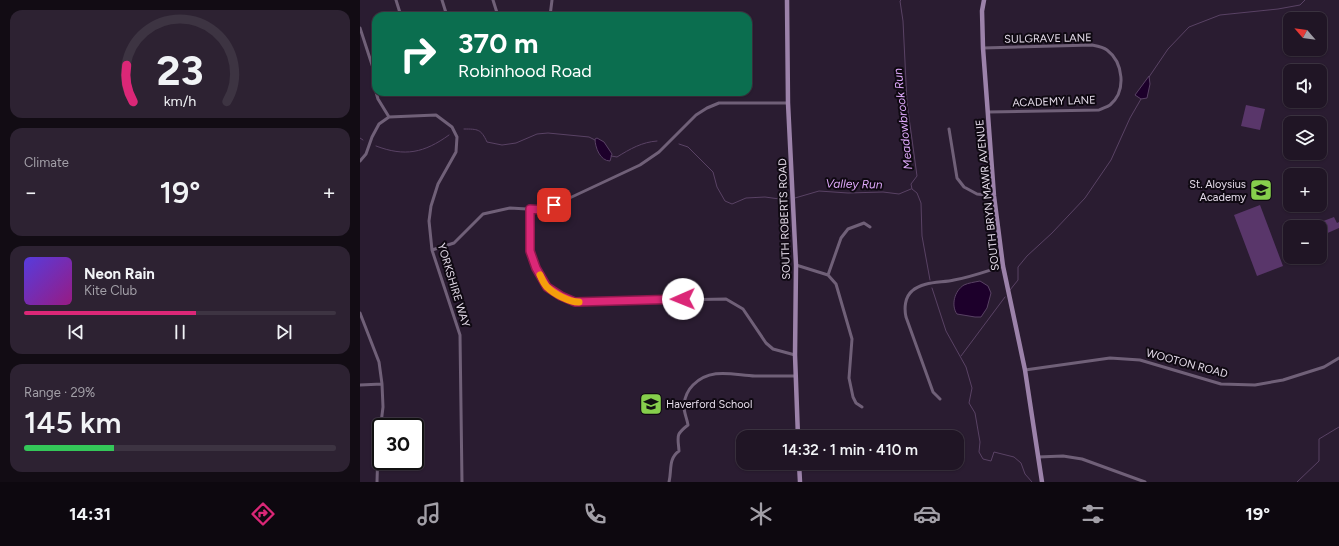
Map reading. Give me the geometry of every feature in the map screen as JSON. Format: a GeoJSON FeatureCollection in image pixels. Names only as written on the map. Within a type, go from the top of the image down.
{"type":"FeatureCollection","features":[{"type":"Feature","properties":{"kind":"main road","name":"SOUTH ROBERTS ROAD"},"geometry":{"type":"LineString","coordinates":[[787,0],[788,104],[796,265],[795,355],[798,430]]}},
{"type":"Feature","properties":{"kind":"main road","name":"SOUTH BRYN MAWR AVENUE"},"geometry":{"type":"LineString","coordinates":[[984,0],[982,11],[983,48],[994,196],[1003,266],[1026,370],[1042,482]]}},
{"type":"Feature","properties":{"kind":"main road"},"geometry":{"type":"LineString","coordinates":[[799,470],[800,482]]}},
{"type":"Feature","properties":{"kind":"street"},"geometry":{"type":"LineString","coordinates":[[396,0],[400,12]]}},
{"type":"Feature","properties":{"kind":"street"},"geometry":{"type":"LineString","coordinates":[[442,0],[446,12]]}},
{"type":"Feature","properties":{"kind":"street"},"geometry":{"type":"LineString","coordinates":[[492,0],[496,12]]}},
{"type":"Feature","properties":{"kind":"street"},"geometry":{"type":"LineString","coordinates":[[550,12],[552,0]]}},
{"type":"Feature","properties":{"kind":"street"},"geometry":{"type":"LineString","coordinates":[[360,28],[372,64]]}},
{"type":"Feature","properties":{"kind":"street","name":"SULGRAVE LANE"},"geometry":{"type":"LineString","coordinates":[[983,48],[1092,45],[1106,49],[1117,60],[1122,74]]}},
{"type":"Feature","properties":{"kind":"street","name":"ACADEMY LANE"},"geometry":{"type":"LineString","coordinates":[[988,112],[1099,110],[1109,106],[1116,99],[1122,74]]}},
{"type":"Feature","properties":{"kind":"street"},"geometry":{"type":"LineString","coordinates":[[360,162],[366,154],[372,137],[379,124],[389,117],[377,96]]}},
{"type":"Feature","properties":{"kind":"street"},"geometry":{"type":"LineString","coordinates":[[432,250],[454,243],[483,214],[510,208],[544,210],[640,165],[659,152],[696,115],[719,103],[788,104]]}},
{"type":"Feature","properties":{"kind":"street","name":"YORKSHIRE WAY"},"geometry":{"type":"LineString","coordinates":[[389,117],[436,115],[452,127],[457,137],[456,152],[438,184],[431,206],[429,221],[432,250],[460,335],[462,482]]}},
{"type":"Feature","properties":{"kind":"street"},"geometry":{"type":"LineString","coordinates":[[949,129],[957,178],[964,187],[977,194],[994,196]]}},
{"type":"Feature","properties":{"kind":"street"},"geometry":{"type":"LineString","coordinates":[[530,209],[530,251],[536,268],[547,287],[561,296],[575,302],[726,299],[743,309],[768,345],[773,349],[795,355]]}},
{"type":"Feature","properties":{"kind":"street"},"geometry":{"type":"LineString","coordinates":[[828,275],[841,238],[848,229],[864,223],[870,227]]}},
{"type":"Feature","properties":{"kind":"street"},"geometry":{"type":"LineString","coordinates":[[796,265],[828,275],[836,284],[852,339],[849,378],[853,397],[856,403],[862,407]]}},
{"type":"Feature","properties":{"kind":"street"},"geometry":{"type":"LineString","coordinates":[[940,399],[933,392],[906,317],[905,305],[908,297],[913,290],[922,286],[955,280],[1003,266]]}},
{"type":"Feature","properties":{"kind":"street"},"geometry":{"type":"LineString","coordinates":[[360,313],[379,362],[382,384],[383,407],[378,448],[377,482]]}},
{"type":"Feature","properties":{"kind":"street","name":"WOOTON ROAD"},"geometry":{"type":"LineString","coordinates":[[1026,370],[1110,358],[1140,360],[1221,384],[1255,385],[1283,380],[1324,367],[1339,358]]}},
{"type":"Feature","properties":{"kind":"street"},"geometry":{"type":"LineString","coordinates":[[669,482],[672,459],[679,451],[678,435],[688,425],[684,405],[686,395],[689,389],[696,382],[707,375],[726,373],[755,376],[796,376]]}},
{"type":"Feature","properties":{"kind":"street"},"geometry":{"type":"LineString","coordinates":[[360,385],[382,384]]}},
{"type":"Feature","properties":{"kind":"street"},"geometry":{"type":"LineString","coordinates":[[1038,457],[1063,456],[1082,459],[1145,482]]}},
{"type":"Feature","properties":{"kind":"shaded area"},"geometry":{"type":"Polygon","coordinates":[[[1149,76],[1150,84],[1147,98],[1141,99],[1135,95],[1149,76]]]}},
{"type":"Feature","properties":{"kind":"shaded area"},"geometry":{"type":"Polygon","coordinates":[[[1246,105],[1265,109],[1260,130],[1241,126],[1246,105]]]}},
{"type":"Feature","properties":{"kind":"shaded area"},"geometry":{"type":"Polygon","coordinates":[[[597,138],[604,142],[612,154],[610,161],[603,159],[599,153],[595,142],[595,139],[597,138]]]}},
{"type":"Feature","properties":{"kind":"shaded area"},"geometry":{"type":"Polygon","coordinates":[[[1260,205],[1283,266],[1257,276],[1234,215],[1260,205]]]}},
{"type":"Feature","properties":{"kind":"shaded area"},"geometry":{"type":"Polygon","coordinates":[[[1334,217],[1337,223],[1339,222],[1339,228],[1327,233],[1326,220],[1334,217]]]}},
{"type":"Feature","properties":{"kind":"shaded area"},"geometry":{"type":"Polygon","coordinates":[[[980,281],[988,286],[991,293],[987,308],[981,317],[957,314],[954,307],[954,299],[958,291],[964,285],[980,281]]]}},
{"type":"Feature","properties":{"kind":"waterway","name":"Meadowbrook Run"},"geometry":{"type":"LineString","coordinates":[[901,0],[907,103],[917,176],[911,184],[912,189]]}},
{"type":"Feature","properties":{"kind":"waterway"},"geometry":{"type":"LineString","coordinates":[[1149,77],[1168,49],[1189,27],[1220,15],[1278,9],[1300,5],[1305,0]]}},
{"type":"Feature","properties":{"kind":"waterway"},"geometry":{"type":"LineString","coordinates":[[1010,290],[1018,280],[1018,267],[1027,256],[1052,233],[1085,198],[1111,160],[1130,118],[1141,99]]}},
{"type":"Feature","properties":{"kind":"waterway","name":"Valley Run"},"geometry":{"type":"LineString","coordinates":[[464,129],[473,129],[481,132],[487,142],[502,145],[516,143],[537,134],[548,133],[589,137],[595,140]]}},
{"type":"Feature","properties":{"kind":"waterway","name":"Valley Run"},"geometry":{"type":"LineString","coordinates":[[376,146],[396,151],[414,151],[431,146],[449,135]]}},
{"type":"Feature","properties":{"kind":"waterway","name":"Valley Run"},"geometry":{"type":"LineString","coordinates":[[611,156],[617,157],[641,144],[657,141]]}},
{"type":"Feature","properties":{"kind":"waterway","name":"Valley Run"},"geometry":{"type":"LineString","coordinates":[[679,144],[688,147],[713,172],[717,187],[725,201],[732,204],[746,198],[765,197],[787,200]]}},
{"type":"Feature","properties":{"kind":"waterway","name":"Valley Run"},"geometry":{"type":"LineString","coordinates":[[795,198],[819,191],[848,193],[883,192],[899,194],[911,189]]}},
{"type":"Feature","properties":{"kind":"waterway","name":"Meadowbrook Run"},"geometry":{"type":"LineString","coordinates":[[912,189],[917,193],[921,203],[922,236],[930,280]]}},
{"type":"Feature","properties":{"kind":"waterway","name":"Meadowbrook Run"},"geometry":{"type":"LineString","coordinates":[[932,288],[946,331],[966,367],[972,388],[969,403],[975,413],[980,442],[979,452],[983,459],[991,461],[994,452],[1014,457],[1021,463],[1025,474],[1032,482]]}},
{"type":"Feature","properties":{"kind":"waterway"},"geometry":{"type":"LineString","coordinates":[[961,356],[1005,297]]}},
{"type":"Feature","properties":{"kind":"waterway"},"geometry":{"type":"LineString","coordinates":[[1297,482],[1319,461],[1319,439],[1339,427]]}},
{"type":"Feature","properties":{"kind":"slow traffic"},"geometry":{"type":"LineString","coordinates":[[540,275],[547,287],[561,296],[575,302],[579,302]]}},
{"type":"Feature","properties":{"kind":"place","name":"St. Aloysius Academy"},"geometry":{"type":"Point","coordinates":[1261,190]}},
{"type":"Feature","properties":{"kind":"place","name":"Haverford School"},"geometry":{"type":"Point","coordinates":[651,404]}},
{"type":"Feature","properties":{"kind":"route"},"geometry":{"type":"LineString","coordinates":[[554,205],[544,210],[530,209],[530,251],[536,268],[547,287],[561,296],[575,302],[683,299]]}}]}
